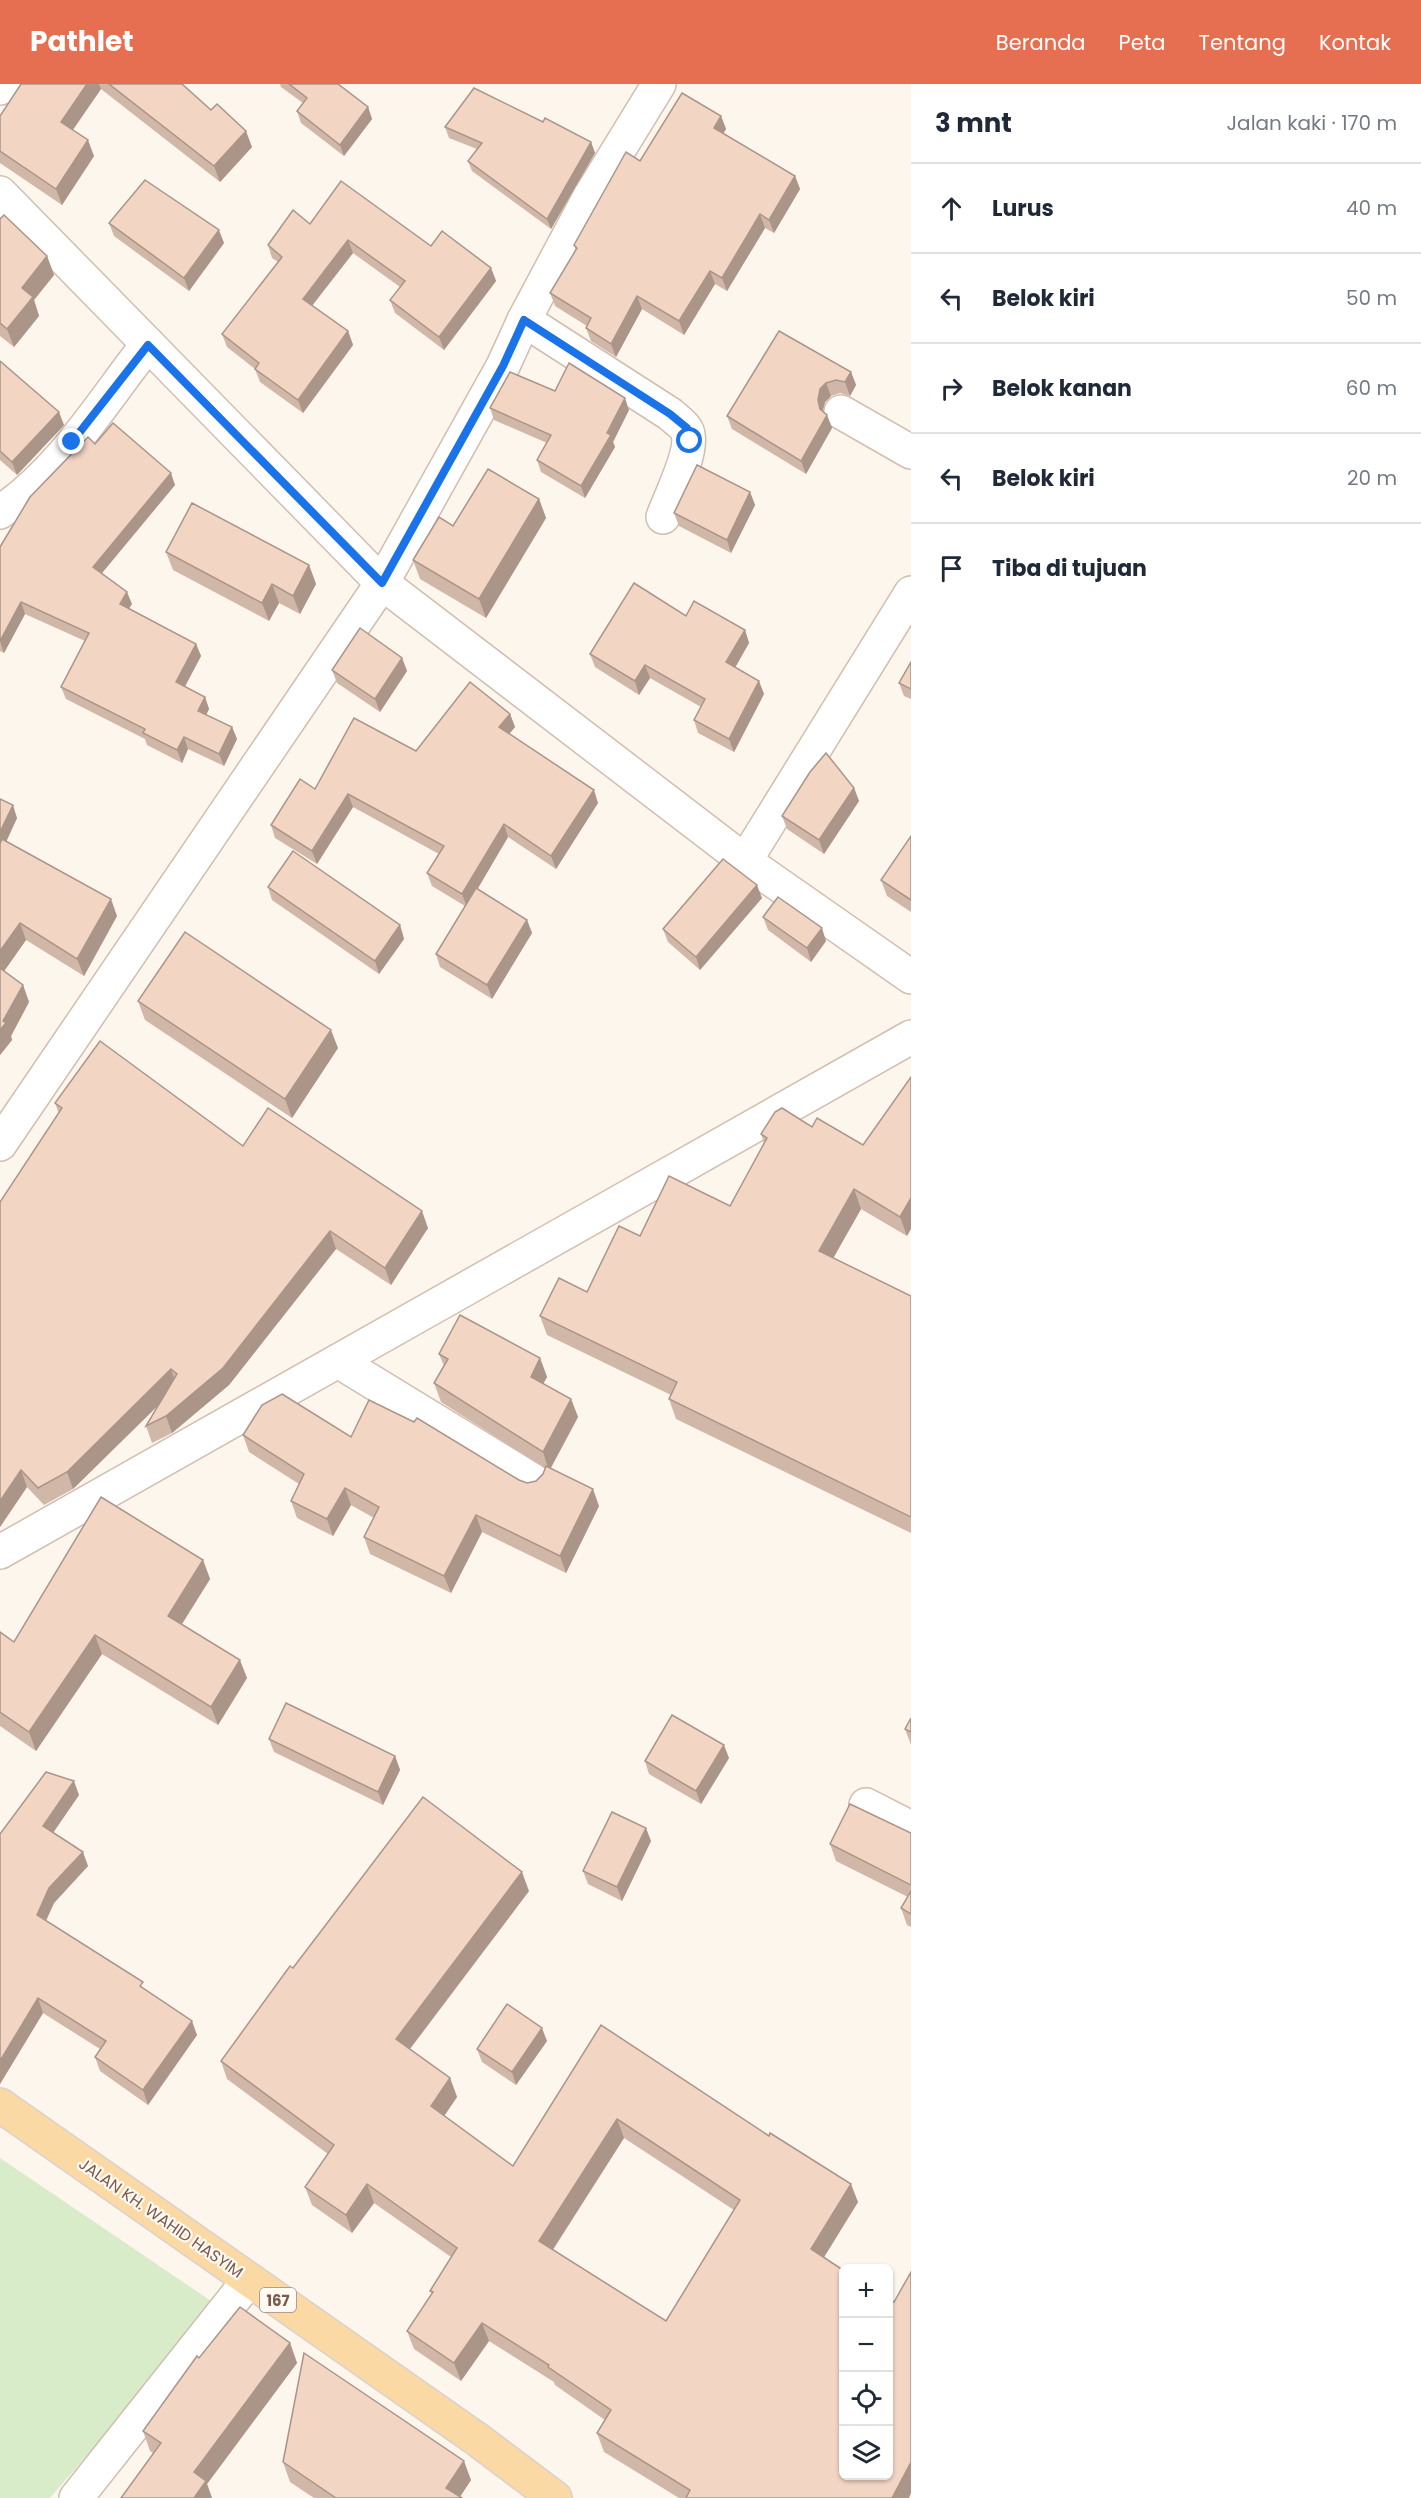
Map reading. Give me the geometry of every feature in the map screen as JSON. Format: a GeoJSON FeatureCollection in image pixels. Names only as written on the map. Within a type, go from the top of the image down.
{"type":"FeatureCollection","features":[{"type":"Feature","properties":{"kind":"main road","name":"JALAN KH. WAHID HASYIM"},"geometry":{"type":"LineString","coordinates":[[0,2105],[478,2440],[555,2498]]}},
{"type":"Feature","properties":{"kind":"street"},"geometry":{"type":"LineString","coordinates":[[0,88],[4,84]]}},
{"type":"Feature","properties":{"kind":"street"},"geometry":{"type":"LineString","coordinates":[[0,1144],[382,583],[503,366],[524,320],[600,179],[659,84]]}},
{"type":"Feature","properties":{"kind":"street"},"geometry":{"type":"LineString","coordinates":[[0,193],[382,583],[745,861],[911,977]]}},
{"type":"Feature","properties":{"kind":"street"},"geometry":{"type":"LineString","coordinates":[[524,320],[670,414],[687,428],[690,441],[685,460],[663,517]]}},
{"type":"Feature","properties":{"kind":"street"},"geometry":{"type":"LineString","coordinates":[[0,512],[25,495],[72,442],[148,345]]}},
{"type":"Feature","properties":{"kind":"street"},"geometry":{"type":"LineString","coordinates":[[841,411],[911,452]]}},
{"type":"Feature","properties":{"kind":"street"},"geometry":{"type":"LineString","coordinates":[[745,861],[911,593]]}},
{"type":"Feature","properties":{"kind":"street"},"geometry":{"type":"LineString","coordinates":[[0,1552],[911,1037]]}},
{"type":"Feature","properties":{"kind":"street"},"geometry":{"type":"LineString","coordinates":[[338,1361],[534,1481]]}},
{"type":"Feature","properties":{"kind":"street"},"geometry":{"type":"LineString","coordinates":[[866,1805],[911,1828]]}},
{"type":"Feature","properties":{"kind":"street"},"geometry":{"type":"LineString","coordinates":[[76,2498],[249,2280]]}},
{"type":"Feature","properties":{"kind":"green space"},"geometry":{"type":"Polygon","coordinates":[[[0,2158],[217,2305],[50,2498],[0,2498],[0,2158]]]}},
{"type":"Feature","properties":{"kind":"building"},"geometry":{"type":"Polygon","coordinates":[[[21,84],[87,84],[61,122],[88,140],[56,189],[0,151],[0,116],[21,84]]]}},
{"type":"Feature","properties":{"kind":"building"},"geometry":{"type":"Polygon","coordinates":[[[109,84],[182,84],[211,110],[217,104],[246,131],[214,166],[109,84]]]}},
{"type":"Feature","properties":{"kind":"building"},"geometry":{"type":"Polygon","coordinates":[[[289,84],[338,84],[368,107],[340,145],[297,111],[307,98],[289,84]]]}},
{"type":"Feature","properties":{"kind":"building"},"geometry":{"type":"Polygon","coordinates":[[[474,88],[543,122],[545,118],[591,142],[547,219],[468,161],[482,143],[445,127],[474,88]]]}},
{"type":"Feature","properties":{"kind":"building"},"geometry":{"type":"Polygon","coordinates":[[[682,93],[721,116],[714,128],[795,176],[769,220],[760,214],[722,278],[710,271],[679,321],[637,296],[611,344],[586,328],[591,318],[550,293],[577,248],[574,245],[626,152],[640,161],[682,93]]]}},
{"type":"Feature","properties":{"kind":"building"},"geometry":{"type":"Polygon","coordinates":[[[145,180],[219,230],[184,278],[109,223],[145,180]]]}},
{"type":"Feature","properties":{"kind":"building"},"geometry":{"type":"Polygon","coordinates":[[[341,181],[431,246],[442,231],[491,268],[439,337],[390,300],[405,281],[348,240],[303,299],[348,331],[298,400],[255,369],[259,363],[222,334],[282,257],[268,245],[293,210],[310,224],[341,181]]]}},
{"type":"Feature","properties":{"kind":"building"},"geometry":{"type":"Polygon","coordinates":[[[4,215],[47,256],[22,288],[33,297],[7,329],[0,323],[0,219],[4,215]]]}},
{"type":"Feature","properties":{"kind":"building"},"geometry":{"type":"Polygon","coordinates":[[[779,331],[851,372],[845,382],[836,380],[826,383],[820,389],[818,400],[820,409],[827,415],[801,461],[727,416],[779,331]]]}},
{"type":"Feature","properties":{"kind":"building"},"geometry":{"type":"Polygon","coordinates":[[[0,361],[59,412],[12,462],[0,451],[0,361]]]}},
{"type":"Feature","properties":{"kind":"building"},"geometry":{"type":"Polygon","coordinates":[[[569,363],[625,398],[607,433],[611,435],[581,486],[537,460],[551,435],[490,408],[510,372],[555,391],[569,363]]]}},
{"type":"Feature","properties":{"kind":"building"},"geometry":{"type":"Polygon","coordinates":[[[113,423],[171,473],[93,567],[127,592],[120,604],[196,644],[176,682],[205,697],[198,711],[232,727],[219,754],[184,737],[177,750],[143,733],[145,729],[61,687],[89,633],[21,602],[0,641],[0,547],[30,497],[88,437],[95,444],[113,423]]]}},
{"type":"Feature","properties":{"kind":"building"},"geometry":{"type":"Polygon","coordinates":[[[697,465],[750,492],[727,540],[674,513],[697,465]]]}},
{"type":"Feature","properties":{"kind":"building"},"geometry":{"type":"Polygon","coordinates":[[[488,469],[539,499],[479,599],[413,560],[439,517],[453,526],[488,469]]]}},
{"type":"Feature","properties":{"kind":"building"},"geometry":{"type":"Polygon","coordinates":[[[192,503],[309,565],[293,596],[272,584],[262,603],[166,552],[192,503]]]}},
{"type":"Feature","properties":{"kind":"building"},"geometry":{"type":"Polygon","coordinates":[[[634,583],[686,616],[694,601],[745,630],[726,662],[759,681],[729,739],[694,720],[705,699],[645,665],[635,681],[590,654],[634,583]]]}},
{"type":"Feature","properties":{"kind":"building"},"geometry":{"type":"Polygon","coordinates":[[[360,628],[402,658],[375,699],[332,670],[360,628]]]}},
{"type":"Feature","properties":{"kind":"building"},"geometry":{"type":"Polygon","coordinates":[[[911,662],[911,689],[899,683],[911,662]]]}},
{"type":"Feature","properties":{"kind":"building"},"geometry":{"type":"Polygon","coordinates":[[[470,682],[510,714],[499,727],[594,790],[551,856],[504,824],[462,894],[427,873],[444,846],[348,794],[312,851],[271,825],[300,779],[315,789],[354,718],[416,751],[470,682]]]}},
{"type":"Feature","properties":{"kind":"building"},"geometry":{"type":"Polygon","coordinates":[[[826,753],[854,788],[819,840],[782,816],[810,772],[826,753]]]}},
{"type":"Feature","properties":{"kind":"building"},"geometry":{"type":"Polygon","coordinates":[[[0,799],[13,805],[0,832],[0,799]]]}},
{"type":"Feature","properties":{"kind":"building"},"geometry":{"type":"Polygon","coordinates":[[[911,836],[911,900],[881,880],[911,836]]]}},
{"type":"Feature","properties":{"kind":"building"},"geometry":{"type":"Polygon","coordinates":[[[2,839],[111,899],[77,959],[20,923],[0,951],[0,844],[2,839]]]}},
{"type":"Feature","properties":{"kind":"building"},"geometry":{"type":"Polygon","coordinates":[[[293,851],[400,925],[375,961],[268,887],[293,851]]]}},
{"type":"Feature","properties":{"kind":"building"},"geometry":{"type":"Polygon","coordinates":[[[723,859],[757,885],[696,957],[663,929],[723,859]]]}},
{"type":"Feature","properties":{"kind":"building"},"geometry":{"type":"Polygon","coordinates":[[[476,888],[527,920],[487,985],[436,954],[476,888]]]}},
{"type":"Feature","properties":{"kind":"building"},"geometry":{"type":"Polygon","coordinates":[[[778,897],[822,928],[807,948],[763,917],[778,897]]]}},
{"type":"Feature","properties":{"kind":"building"},"geometry":{"type":"Polygon","coordinates":[[[185,932],[331,1030],[285,1099],[138,1001],[185,932]]]}},
{"type":"Feature","properties":{"kind":"building"},"geometry":{"type":"Polygon","coordinates":[[[0,968],[23,985],[3,1021],[6,1023],[0,1030],[0,968]]]}},
{"type":"Feature","properties":{"kind":"building"},"geometry":{"type":"Polygon","coordinates":[[[100,1041],[243,1146],[268,1108],[422,1211],[385,1268],[330,1231],[223,1368],[166,1416],[146,1426],[177,1374],[171,1369],[67,1472],[38,1488],[21,1470],[0,1501],[0,1202],[62,1108],[55,1103],[100,1041]]]}},
{"type":"Feature","properties":{"kind":"building"},"geometry":{"type":"Polygon","coordinates":[[[911,1077],[911,1198],[900,1217],[854,1189],[819,1251],[911,1296],[911,1517],[669,1399],[677,1382],[540,1316],[559,1278],[587,1292],[619,1226],[640,1236],[669,1176],[730,1206],[767,1138],[761,1134],[775,1112],[782,1108],[812,1127],[817,1118],[863,1145],[911,1077]]]}},
{"type":"Feature","properties":{"kind":"building"},"geometry":{"type":"Polygon","coordinates":[[[460,1315],[540,1358],[531,1377],[571,1399],[543,1452],[434,1383],[448,1359],[439,1354],[460,1315]]]}},
{"type":"Feature","properties":{"kind":"building"},"geometry":{"type":"Polygon","coordinates":[[[282,1394],[351,1437],[369,1400],[414,1422],[417,1418],[519,1480],[527,1483],[536,1481],[543,1474],[546,1466],[593,1489],[560,1556],[476,1515],[444,1576],[364,1537],[379,1507],[345,1488],[327,1519],[291,1501],[304,1474],[243,1435],[262,1405],[282,1394]]]}},
{"type":"Feature","properties":{"kind":"building"},"geometry":{"type":"Polygon","coordinates":[[[101,1497],[203,1560],[168,1616],[240,1660],[211,1707],[95,1635],[29,1732],[0,1712],[0,1632],[14,1642],[101,1497]]]}},
{"type":"Feature","properties":{"kind":"building"},"geometry":{"type":"Polygon","coordinates":[[[286,1703],[395,1756],[378,1792],[269,1739],[286,1703]]]}},
{"type":"Feature","properties":{"kind":"building"},"geometry":{"type":"Polygon","coordinates":[[[672,1715],[724,1745],[696,1791],[645,1761],[672,1715]]]}},
{"type":"Feature","properties":{"kind":"building"},"geometry":{"type":"Polygon","coordinates":[[[911,1718],[911,1732],[905,1729],[911,1718]]]}},
{"type":"Feature","properties":{"kind":"building"},"geometry":{"type":"Polygon","coordinates":[[[46,1772],[74,1781],[43,1826],[83,1852],[49,1888],[37,1915],[143,1982],[140,1986],[192,2021],[143,2090],[95,2057],[106,2041],[38,1998],[0,2061],[0,1834],[46,1772]]]}},
{"type":"Feature","properties":{"kind":"building"},"geometry":{"type":"Polygon","coordinates":[[[423,1797],[522,1872],[396,2039],[450,2078],[431,2106],[513,2166],[601,2025],[769,2136],[770,2133],[851,2184],[811,2249],[839,2267],[839,2480],[893,2480],[893,2302],[911,2272],[911,2462],[892,2498],[686,2498],[690,2490],[597,2433],[611,2410],[548,2367],[549,2365],[482,2323],[454,2363],[407,2331],[433,2292],[430,2291],[457,2248],[367,2184],[346,2215],[305,2187],[334,2145],[221,2061],[290,1966],[293,1968],[423,1797]],[[617,2119],[539,2241],[666,2321],[740,2200],[617,2119]]]}},
{"type":"Feature","properties":{"kind":"building"},"geometry":{"type":"Polygon","coordinates":[[[850,1804],[911,1833],[911,1885],[830,1844],[850,1804]]]}},
{"type":"Feature","properties":{"kind":"building"},"geometry":{"type":"Polygon","coordinates":[[[612,1812],[646,1828],[617,1887],[583,1871],[612,1812]]]}},
{"type":"Feature","properties":{"kind":"building"},"geometry":{"type":"Polygon","coordinates":[[[911,1891],[911,1914],[901,1908],[911,1891]]]}},
{"type":"Feature","properties":{"kind":"building"},"geometry":{"type":"Polygon","coordinates":[[[507,2004],[542,2028],[512,2072],[477,2049],[507,2004]]]}},
{"type":"Feature","properties":{"kind":"building"},"geometry":{"type":"Polygon","coordinates":[[[240,2307],[290,2343],[194,2472],[206,2481],[194,2498],[121,2498],[161,2443],[143,2431],[197,2356],[199,2358],[240,2307]]]}},
{"type":"Feature","properties":{"kind":"building"},"geometry":{"type":"Polygon","coordinates":[[[304,2353],[464,2461],[446,2488],[462,2498],[336,2498],[283,2462],[304,2353]]]}},
{"type":"Feature","properties":{"kind":"route"},"geometry":{"type":"LineString","coordinates":[[72,442],[148,345],[382,583],[503,366],[524,320],[670,414],[687,428],[690,441]]}}]}
